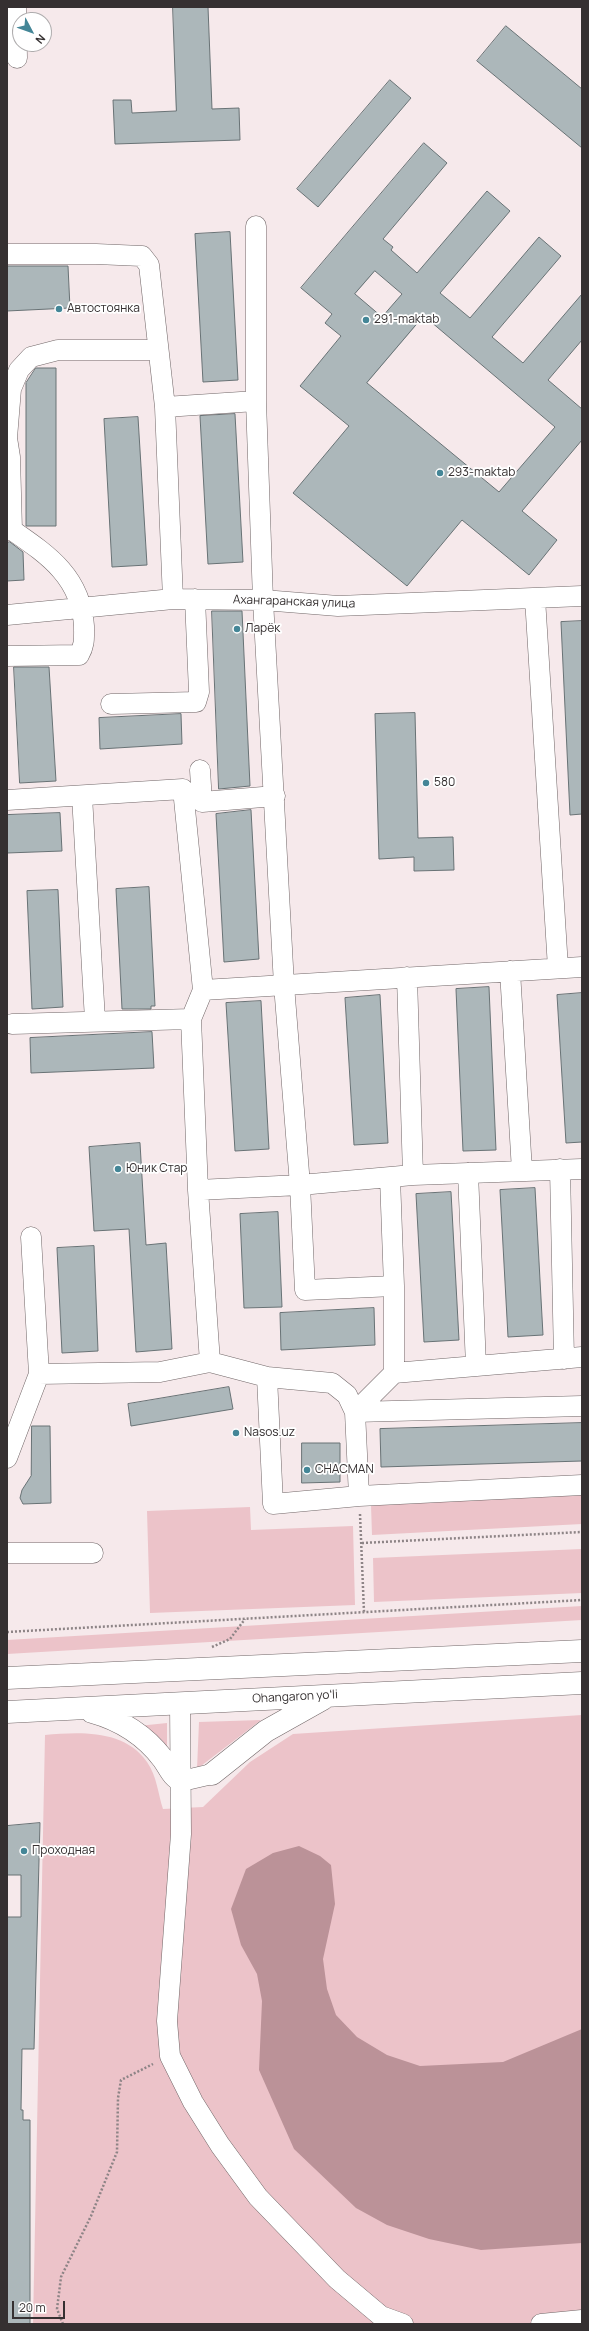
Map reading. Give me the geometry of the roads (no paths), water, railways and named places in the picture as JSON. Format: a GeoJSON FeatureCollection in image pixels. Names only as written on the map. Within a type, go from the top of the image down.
{"type":"FeatureCollection","features":[{"type":"Feature","properties":{"kind":"highway"},"geometry":{"type":"LineString","coordinates":[[7,1678],[582,1651]]}},
{"type":"Feature","properties":{"kind":"highway","name":"Ohangaron yoʻli"},"geometry":{"type":"LineString","coordinates":[[7,1712],[582,1683]]}},
{"type":"Feature","properties":{"kind":"highway"},"geometry":{"type":"LineString","coordinates":[[212,1774],[266,1731],[292,1715],[331,1696]]}},
{"type":"Feature","properties":{"kind":"highway"},"geometry":{"type":"LineString","coordinates":[[77,1709],[119,1721],[131,1728],[154,1747],[175,1778],[182,1781]]}},
{"type":"Feature","properties":{"kind":"street"},"geometry":{"type":"LineString","coordinates":[[16,7],[17,58]]}},
{"type":"Feature","properties":{"kind":"street"},"geometry":{"type":"LineString","coordinates":[[256,226],[256,401],[262,600],[275,796],[284,985],[300,1185],[305,1290],[394,1286]]}},
{"type":"Feature","properties":{"kind":"street"},"geometry":{"type":"LineString","coordinates":[[7,254],[96,254],[142,256],[148,265],[165,407],[174,599]]}},
{"type":"Feature","properties":{"kind":"street"},"geometry":{"type":"LineString","coordinates":[[7,656],[78,655],[85,646],[83,608],[63,570],[50,556],[9,530],[10,457],[7,438],[11,389],[19,370],[31,357],[58,350],[158,350]]}},
{"type":"Feature","properties":{"kind":"street"},"geometry":{"type":"LineString","coordinates":[[165,407],[256,401]]}},
{"type":"Feature","properties":{"kind":"street","name":"Ахангаранская улица"},"geometry":{"type":"LineString","coordinates":[[7,615],[174,599],[262,600],[338,606],[582,596]]}},
{"type":"Feature","properties":{"kind":"street"},"geometry":{"type":"LineString","coordinates":[[535,598],[558,968]]}},
{"type":"Feature","properties":{"kind":"street"},"geometry":{"type":"LineString","coordinates":[[111,704],[196,702],[199,692],[194,599]]}},
{"type":"Feature","properties":{"kind":"street"},"geometry":{"type":"LineString","coordinates":[[200,770],[193,802],[203,990],[192,1019],[198,1190],[210,1362]]}},
{"type":"Feature","properties":{"kind":"street"},"geometry":{"type":"LineString","coordinates":[[7,800],[183,789],[193,802]]}},
{"type":"Feature","properties":{"kind":"street"},"geometry":{"type":"LineString","coordinates":[[82,796],[95,1020]]}},
{"type":"Feature","properties":{"kind":"street"},"geometry":{"type":"LineString","coordinates":[[193,802],[275,796]]}},
{"type":"Feature","properties":{"kind":"street"},"geometry":{"type":"LineString","coordinates":[[203,990],[582,967]]}},
{"type":"Feature","properties":{"kind":"street"},"geometry":{"type":"LineString","coordinates":[[510,971],[522,1171]]}},
{"type":"Feature","properties":{"kind":"street"},"geometry":{"type":"LineString","coordinates":[[407,977],[413,1176]]}},
{"type":"Feature","properties":{"kind":"street"},"geometry":{"type":"LineString","coordinates":[[12,1024],[95,1020],[192,1019]]}},
{"type":"Feature","properties":{"kind":"street"},"geometry":{"type":"LineString","coordinates":[[198,1190],[300,1185],[413,1176],[582,1169]]}},
{"type":"Feature","properties":{"kind":"street"},"geometry":{"type":"LineString","coordinates":[[355,1412],[394,1373],[573,1358],[560,1170]]}},
{"type":"Feature","properties":{"kind":"street"},"geometry":{"type":"LineString","coordinates":[[468,1173],[476,1366]]}},
{"type":"Feature","properties":{"kind":"street"},"geometry":{"type":"LineString","coordinates":[[390,1178],[394,1286],[394,1373]]}},
{"type":"Feature","properties":{"kind":"street"},"geometry":{"type":"LineString","coordinates":[[7,1458],[39,1374],[31,1237]]}},
{"type":"Feature","properties":{"kind":"street"},"geometry":{"type":"LineString","coordinates":[[39,1374],[160,1372],[210,1362],[267,1377],[332,1383],[347,1396],[355,1412],[359,1496]]}},
{"type":"Feature","properties":{"kind":"street"},"geometry":{"type":"LineString","coordinates":[[267,1377],[273,1504],[359,1496],[582,1485]]}},
{"type":"Feature","properties":{"kind":"street"},"geometry":{"type":"LineString","coordinates":[[355,1412],[582,1406]]}},
{"type":"Feature","properties":{"kind":"street"},"geometry":{"type":"LineString","coordinates":[[7,1553],[93,1553]]}},
{"type":"Feature","properties":{"kind":"street"},"geometry":{"type":"LineString","coordinates":[[180,1703],[182,1781],[181,1834],[167,2021],[170,2056],[193,2102],[216,2139],[258,2197],[336,2279],[381,2316],[404,2324]]}},
{"type":"Feature","properties":{"kind":"street"},"geometry":{"type":"LineString","coordinates":[[182,1781],[212,1774]]}},
{"type":"Feature","properties":{"kind":"street"},"geometry":{"type":"LineString","coordinates":[[540,2324],[582,2320]]}},
{"type":"Feature","properties":{"kind":"place","name":"Автостоянка"},"geometry":{"type":"Point","coordinates":[59,309]}},
{"type":"Feature","properties":{"kind":"place","name":"291-maktab"},"geometry":{"type":"Point","coordinates":[366,320]}},
{"type":"Feature","properties":{"kind":"place","name":"293-maktab"},"geometry":{"type":"Point","coordinates":[440,473]}},
{"type":"Feature","properties":{"kind":"place","name":"Ларёк"},"geometry":{"type":"Point","coordinates":[237,629]}},
{"type":"Feature","properties":{"kind":"place","name":"580"},"geometry":{"type":"Point","coordinates":[426,783]}},
{"type":"Feature","properties":{"kind":"place","name":"Юник Стар"},"geometry":{"type":"Point","coordinates":[118,1169]}},
{"type":"Feature","properties":{"kind":"place","name":"Nasos.uz"},"geometry":{"type":"Point","coordinates":[236,1433]}},
{"type":"Feature","properties":{"kind":"place","name":"CHACMAN"},"geometry":{"type":"Point","coordinates":[307,1470]}},
{"type":"Feature","properties":{"kind":"place","name":"Проходная"},"geometry":{"type":"Point","coordinates":[24,1851]}}]}
